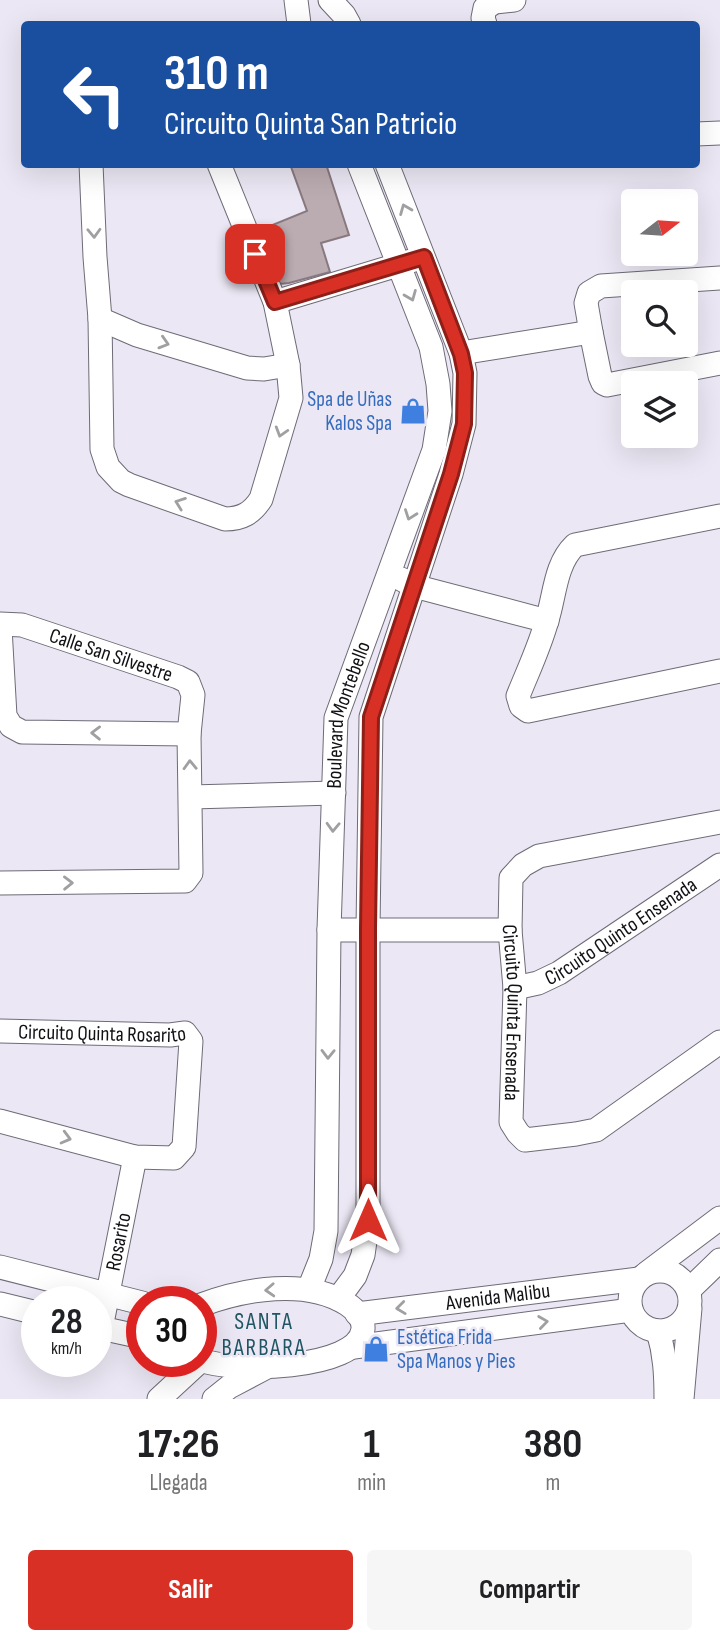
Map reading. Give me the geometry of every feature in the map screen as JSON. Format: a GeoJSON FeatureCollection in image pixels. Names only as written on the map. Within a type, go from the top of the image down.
{"type":"FeatureCollection","features":[{"type":"Feature","properties":{"kind":"street"},"geometry":{"type":"LineString","coordinates":[[296,0],[299,21]]}},
{"type":"Feature","properties":{"kind":"street"},"geometry":{"type":"LineString","coordinates":[[330,0],[347,21]]}},
{"type":"Feature","properties":{"kind":"street"},"geometry":{"type":"LineString","coordinates":[[484,21],[485,8],[495,2],[514,0]]}},
{"type":"Feature","properties":{"kind":"street"},"geometry":{"type":"LineString","coordinates":[[700,134],[720,133]]}},
{"type":"Feature","properties":{"kind":"street"},"geometry":{"type":"LineString","coordinates":[[91,168],[100,319],[102,449],[108,467],[114,475],[129,485],[225,519],[235,519],[251,512],[261,499],[291,398],[288,365],[275,302],[221,168]]}},
{"type":"Feature","properties":{"kind":"street","name":"Boulevard Montebello"},"geometry":{"type":"LineString","coordinates":[[309,1289],[321,1259],[326,1231],[329,930],[336,718],[434,450],[440,411],[431,346],[361,168]]}},
{"type":"Feature","properties":{"kind":"street","name":"Boulevard Montebello"},"geometry":{"type":"LineString","coordinates":[[338,1298],[355,1276],[363,1255],[368,1220],[371,717],[451,474],[464,424],[465,373],[461,354],[389,168]]}},
{"type":"Feature","properties":{"kind":"street"},"geometry":{"type":"LineString","coordinates":[[275,302],[424,257]]}},
{"type":"Feature","properties":{"kind":"street"},"geometry":{"type":"LineString","coordinates":[[720,278],[601,286],[589,293],[586,303],[590,332],[603,383],[607,385],[720,363]]}},
{"type":"Feature","properties":{"kind":"street"},"geometry":{"type":"LineString","coordinates":[[100,319],[137,335],[247,368],[264,369],[288,365]]}},
{"type":"Feature","properties":{"kind":"street"},"geometry":{"type":"LineString","coordinates":[[461,354],[590,332]]}},
{"type":"Feature","properties":{"kind":"street"},"geometry":{"type":"LineString","coordinates":[[720,516],[575,545],[562,562],[547,621],[518,696],[521,706],[528,710],[720,671]]}},
{"type":"Feature","properties":{"kind":"street"},"geometry":{"type":"LineString","coordinates":[[389,573],[414,586],[547,621]]}},
{"type":"Feature","properties":{"kind":"street","name":"Calle San Silvestre"},"geometry":{"type":"LineString","coordinates":[[0,626],[22,625],[178,677],[188,682],[193,695],[189,734],[191,873],[185,881],[0,883]]}},
{"type":"Feature","properties":{"kind":"street"},"geometry":{"type":"LineString","coordinates":[[0,626],[5,716],[11,726],[22,732],[189,734]]}},
{"type":"Feature","properties":{"kind":"street"},"geometry":{"type":"LineString","coordinates":[[191,797],[334,793]]}},
{"type":"Feature","properties":{"kind":"street","name":"Circuito Quinta Ensenada"},"geometry":{"type":"LineString","coordinates":[[720,822],[539,856],[523,865],[511,878],[510,930],[515,988],[511,1122],[525,1140],[596,1130],[720,1042]]}},
{"type":"Feature","properties":{"kind":"street","name":"Circuito Quinto Ensenada"},"geometry":{"type":"LineString","coordinates":[[515,988],[537,983],[559,973],[720,865]]}},
{"type":"Feature","properties":{"kind":"street"},"geometry":{"type":"LineString","coordinates":[[329,930],[510,930]]}},
{"type":"Feature","properties":{"kind":"street","name":"Circuito Quinta Rosarito"},"geometry":{"type":"LineString","coordinates":[[0,1031],[170,1035],[185,1033],[191,1041],[184,1147],[174,1158],[135,1157],[0,1121]]}},
{"type":"Feature","properties":{"kind":"street","name":"Rosarito"},"geometry":{"type":"LineString","coordinates":[[109,1286],[135,1157]]}},
{"type":"Feature","properties":{"kind":"street"},"geometry":{"type":"LineString","coordinates":[[720,1218],[643,1277],[631,1293],[631,1310],[635,1318],[649,1329],[658,1331],[671,1329],[682,1322],[689,1298],[720,1260]]}},
{"type":"Feature","properties":{"kind":"street"},"geometry":{"type":"LineString","coordinates":[[0,1268],[74,1286]]}},
{"type":"Feature","properties":{"kind":"street"},"geometry":{"type":"LineString","coordinates":[[643,1277],[662,1270],[671,1272],[685,1282],[689,1298],[682,1399]]}},
{"type":"Feature","properties":{"kind":"street","name":"Avenida Malibu"},"geometry":{"type":"LineString","coordinates":[[357,1314],[643,1277]]}},
{"type":"Feature","properties":{"kind":"street"},"geometry":{"type":"LineString","coordinates":[[217,1300],[266,1290],[309,1289],[338,1298],[352,1307],[363,1320],[363,1332],[354,1347]]}},
{"type":"Feature","properties":{"kind":"street"},"geometry":{"type":"LineString","coordinates":[[0,1304],[21,1309]]}},
{"type":"Feature","properties":{"kind":"street","name":"Avenida Malibu"},"geometry":{"type":"LineString","coordinates":[[217,1364],[298,1365],[328,1358],[354,1347],[631,1310]]}},
{"type":"Feature","properties":{"kind":"street"},"geometry":{"type":"LineString","coordinates":[[658,1331],[664,1349],[666,1399]]}},
{"type":"Feature","properties":{"kind":"street"},"geometry":{"type":"LineString","coordinates":[[215,1399],[229,1387],[268,1366]]}},
{"type":"Feature","properties":{"kind":"street"},"geometry":{"type":"LineString","coordinates":[[159,1399],[183,1377]]}},
{"type":"Feature","properties":{"kind":"building"},"geometry":{"type":"Polygon","coordinates":[[[291,168],[327,168],[349,235],[321,243],[330,272],[280,284],[275,278],[260,230],[307,211],[291,168]]]}},
{"type":"Feature","properties":{"kind":"place","name":"Spa de Uñas Kalos Spa"},"geometry":{"type":"Point","coordinates":[413,411]}},
{"type":"Feature","properties":{"kind":"place","name":"Estética Frida Spa Manos y Pies"},"geometry":{"type":"Point","coordinates":[376,1349]}},
{"type":"Feature","properties":{"kind":"district","name":"SANTA BARBARA"},"geometry":{"type":"Point","coordinates":[264,1334]}},
{"type":"Feature","properties":{"kind":"route"},"geometry":{"type":"LineString","coordinates":[[255,254],[275,302],[424,257],[457,341],[465,373],[464,424],[451,474],[371,717],[368,1220]]}}]}
